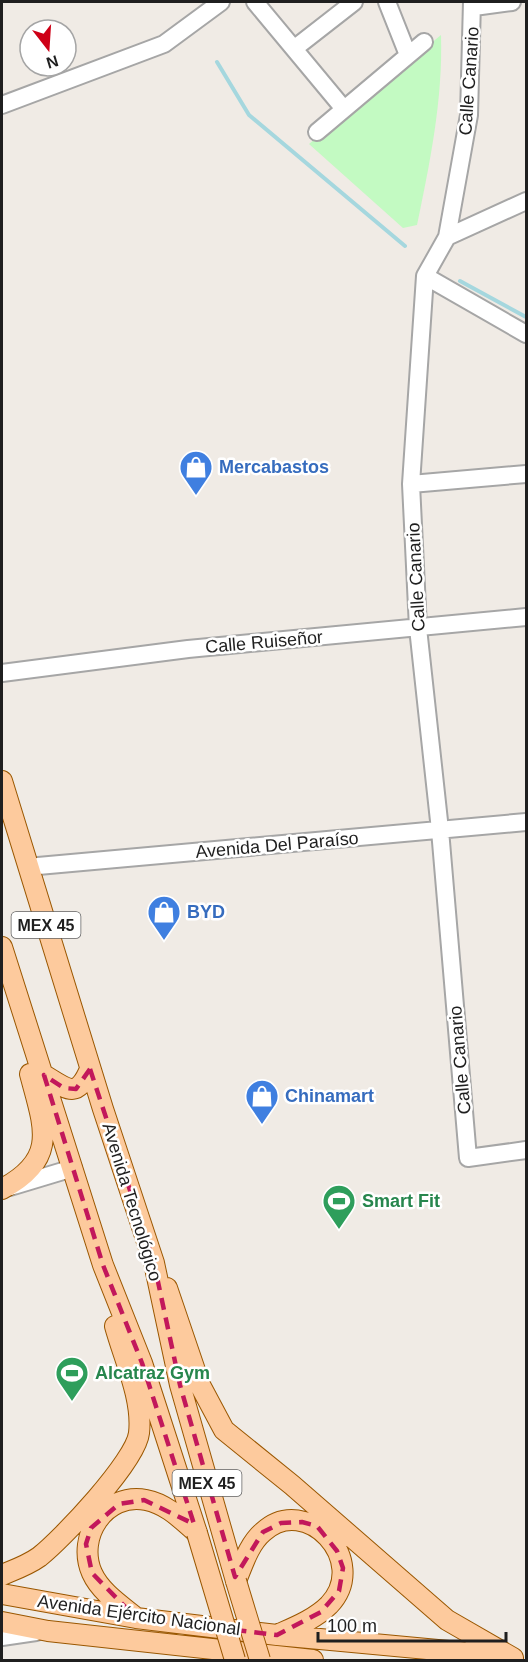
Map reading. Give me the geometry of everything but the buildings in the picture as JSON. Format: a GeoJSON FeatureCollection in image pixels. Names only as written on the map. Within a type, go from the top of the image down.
{"type":"FeatureCollection","features":[{"type":"Feature","properties":{"kind":"main road","name":"Avenida Tecnológico"},"geometry":{"type":"LineString","coordinates":[[2,781],[90,1069],[154,1263],[180,1385],[260,1660]]}},
{"type":"Feature","properties":{"kind":"main road"},"geometry":{"type":"LineString","coordinates":[[2,826],[27,862]]}},
{"type":"Feature","properties":{"kind":"main road","name":"MEX 45"},"geometry":{"type":"LineString","coordinates":[[2,947],[103,1265],[142,1363],[235,1660]]}},
{"type":"Feature","properties":{"kind":"main road"},"geometry":{"type":"LineString","coordinates":[[2,1190],[30,1172],[38,1161],[43,1145],[41,1116],[23,1050],[12,983]]}},
{"type":"Feature","properties":{"kind":"main road"},"geometry":{"type":"LineString","coordinates":[[44,1075],[64,1088],[76,1089],[82,1086],[90,1069]]}},
{"type":"Feature","properties":{"kind":"main road"},"geometry":{"type":"LineString","coordinates":[[154,1263],[171,1296],[200,1385],[224,1430],[292,1485],[447,1620],[520,1658]]}},
{"type":"Feature","properties":{"kind":"main road"},"geometry":{"type":"LineString","coordinates":[[2,1575],[36,1559],[57,1542],[118,1471],[138,1441],[138,1405],[113,1321],[103,1265]]}},
{"type":"Feature","properties":{"kind":"main road"},"geometry":{"type":"LineString","coordinates":[[136,1618],[99,1584],[92,1573],[86,1544],[91,1528],[97,1519],[118,1504],[144,1500],[171,1511],[197,1533]]}},
{"type":"Feature","properties":{"kind":"main road"},"geometry":{"type":"LineString","coordinates":[[236,1581],[253,1544],[270,1527],[294,1521],[311,1524],[329,1538],[343,1568],[339,1591],[321,1612],[277,1635]]}},
{"type":"Feature","properties":{"kind":"main road","name":"Avenida Ejército Nacional"},"geometry":{"type":"LineString","coordinates":[[2,1594],[136,1618],[277,1635],[520,1658]]}},
{"type":"Feature","properties":{"kind":"main road","name":"Avenida Ejército Nacional"},"geometry":{"type":"LineString","coordinates":[[2,1622],[48,1631],[313,1660]]}},
{"type":"Feature","properties":{"kind":"main road"},"geometry":{"type":"LineString","coordinates":[[158,1660],[188,1647]]}},
{"type":"Feature","properties":{"kind":"street"},"geometry":{"type":"LineString","coordinates":[[2,105],[164,44],[221,2]]}},
{"type":"Feature","properties":{"kind":"street"},"geometry":{"type":"LineString","coordinates":[[255,2],[344,109]]}},
{"type":"Feature","properties":{"kind":"street"},"geometry":{"type":"LineString","coordinates":[[294,48],[354,2]]}},
{"type":"Feature","properties":{"kind":"street"},"geometry":{"type":"LineString","coordinates":[[387,2],[408,55]]}},
{"type":"Feature","properties":{"kind":"street"},"geometry":{"type":"LineString","coordinates":[[473,4],[512,2]]}},
{"type":"Feature","properties":{"kind":"street","name":"Calle Canario"},"geometry":{"type":"LineString","coordinates":[[473,4],[470,115],[447,237],[425,276],[411,484],[418,628],[440,830],[468,1158],[526,1150]]}},
{"type":"Feature","properties":{"kind":"street"},"geometry":{"type":"LineString","coordinates":[[317,132],[424,42]]}},
{"type":"Feature","properties":{"kind":"street"},"geometry":{"type":"LineString","coordinates":[[447,237],[526,201]]}},
{"type":"Feature","properties":{"kind":"street"},"geometry":{"type":"LineString","coordinates":[[425,276],[526,334]]}},
{"type":"Feature","properties":{"kind":"street"},"geometry":{"type":"LineString","coordinates":[[411,484],[526,474]]}},
{"type":"Feature","properties":{"kind":"street","name":"Calle Ruiseñor"},"geometry":{"type":"LineString","coordinates":[[2,673],[188,649],[526,617]]}},
{"type":"Feature","properties":{"kind":"street","name":"Avenida Del Paraíso"},"geometry":{"type":"LineString","coordinates":[[27,862],[38,866],[526,822]]}},
{"type":"Feature","properties":{"kind":"street"},"geometry":{"type":"LineString","coordinates":[[2,1190],[73,1168]]}},
{"type":"Feature","properties":{"kind":"street"},"geometry":{"type":"LineString","coordinates":[[2,1637],[48,1631]]}},
{"type":"Feature","properties":{"kind":"highlighted area"},"geometry":{"type":"Polygon","coordinates":[[[90,1069],[154,1263],[180,1385],[235,1577],[263,1532],[281,1523],[302,1522],[317,1526],[337,1551],[343,1568],[339,1591],[321,1612],[277,1635],[136,1618],[92,1573],[86,1544],[91,1528],[119,1504],[144,1500],[194,1524],[142,1363],[103,1265],[44,1075],[64,1088],[76,1089],[90,1069]]]}},
{"type":"Feature","properties":{"kind":"green space"},"geometry":{"type":"Polygon","coordinates":[[[441,35],[438,107],[427,178],[417,225],[403,228],[309,144],[441,35]]]}},
{"type":"Feature","properties":{"kind":"waterway"},"geometry":{"type":"LineString","coordinates":[[217,62],[249,115],[405,246]]}},
{"type":"Feature","properties":{"kind":"waterway"},"geometry":{"type":"LineString","coordinates":[[460,281],[526,317]]}},
{"type":"Feature","properties":{"kind":"place","name":"Mercabastos"},"geometry":{"type":"Point","coordinates":[196,496]}},
{"type":"Feature","properties":{"kind":"place","name":"BYD"},"geometry":{"type":"Point","coordinates":[164,941]}},
{"type":"Feature","properties":{"kind":"place","name":"Chinamart"},"geometry":{"type":"Point","coordinates":[262,1125]}},
{"type":"Feature","properties":{"kind":"place","name":"Smart Fit"},"geometry":{"type":"Point","coordinates":[339,1230]}},
{"type":"Feature","properties":{"kind":"place","name":"Alcatraz Gym"},"geometry":{"type":"Point","coordinates":[72,1402]}}]}
